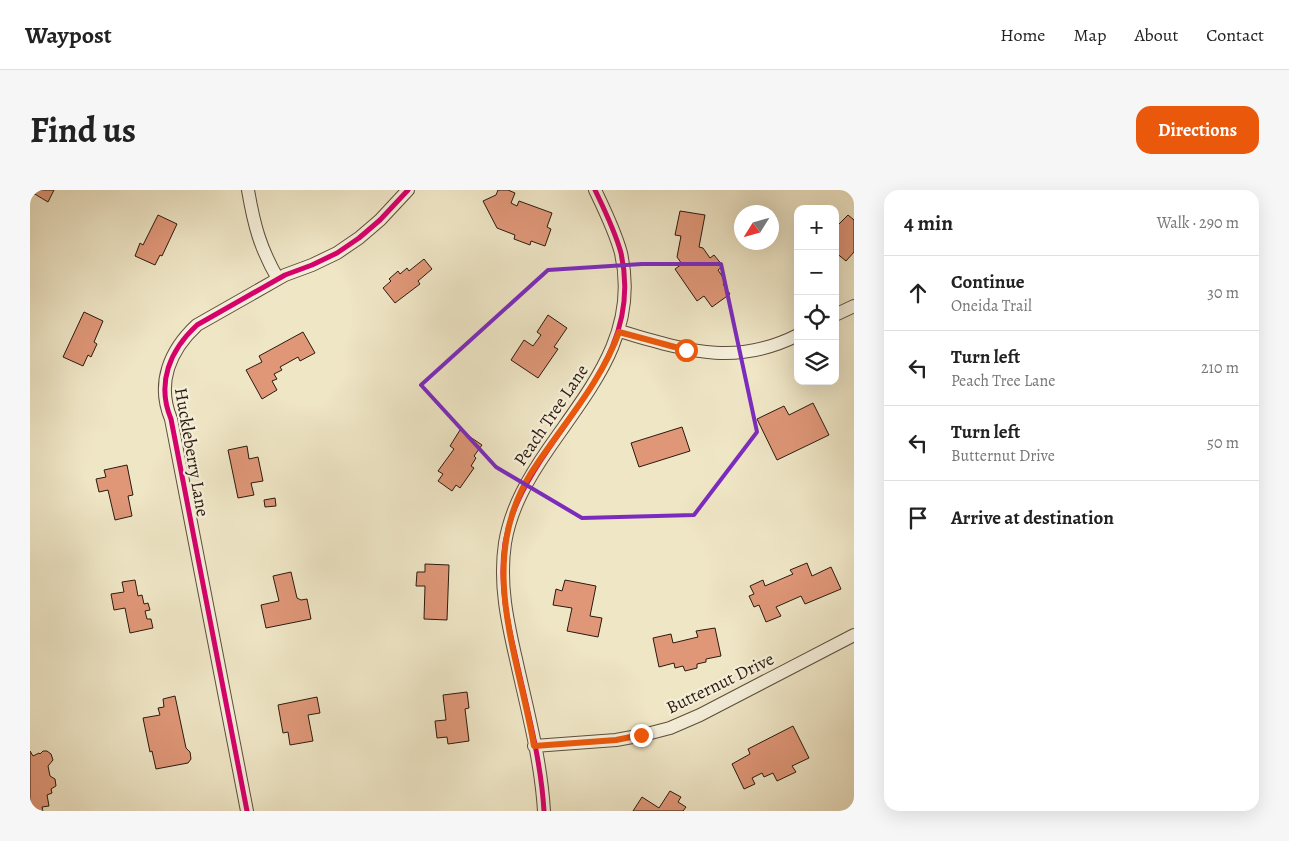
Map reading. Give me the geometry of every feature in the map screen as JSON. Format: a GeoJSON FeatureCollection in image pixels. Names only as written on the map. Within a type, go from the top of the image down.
{"type":"FeatureCollection","features":[{"type":"Feature","properties":{"kind":"street"},"geometry":{"type":"LineString","coordinates":[[248,190],[253,222],[260,244],[278,279]]}},
{"type":"Feature","properties":{"kind":"street","name":"Huckleberry Lane"},"geometry":{"type":"LineString","coordinates":[[247,811],[166,398],[165,382],[168,366],[175,350],[197,325],[278,279],[320,261],[359,238],[380,220],[408,190]]}},
{"type":"Feature","properties":{"kind":"street","name":"Peach Tree Lane"},"geometry":{"type":"LineString","coordinates":[[544,811],[543,791],[506,615],[503,582],[505,542],[511,519],[531,474],[601,373],[619,332],[624,300],[621,254],[614,232],[595,190]]}},
{"type":"Feature","properties":{"kind":"street"},"geometry":{"type":"LineString","coordinates":[[839,313],[854,306]]}},
{"type":"Feature","properties":{"kind":"street"},"geometry":{"type":"LineString","coordinates":[[619,332],[686,350],[718,354],[743,353],[765,348],[794,337]]}},
{"type":"Feature","properties":{"kind":"street","name":"Butternut Drive"},"geometry":{"type":"LineString","coordinates":[[534,746],[616,740],[670,728],[700,715],[854,635]]}},
{"type":"Feature","properties":{"kind":"highlighted area"},"geometry":{"type":"Polygon","coordinates":[[[642,264],[721,264],[757,432],[694,515],[582,518],[496,467],[421,385],[548,270],[642,264]]]}},
{"type":"Feature","properties":{"kind":"building"},"geometry":{"type":"Polygon","coordinates":[[[30,190],[54,190],[48,202],[33,193],[30,198],[30,190]]]}},
{"type":"Feature","properties":{"kind":"building"},"geometry":{"type":"Polygon","coordinates":[[[498,190],[508,190],[515,193],[511,203],[517,206],[519,201],[552,213],[547,227],[551,229],[545,246],[531,241],[530,245],[514,239],[515,235],[497,228],[483,201],[496,195],[498,190]]]}},
{"type":"Feature","properties":{"kind":"building"},"geometry":{"type":"Polygon","coordinates":[[[680,211],[705,215],[699,247],[703,248],[710,258],[714,255],[723,266],[718,270],[726,282],[723,284],[730,294],[712,307],[704,296],[697,301],[675,269],[682,264],[677,257],[681,236],[675,235],[680,211]]]}},
{"type":"Feature","properties":{"kind":"building"},"geometry":{"type":"Polygon","coordinates":[[[158,215],[177,224],[162,256],[160,255],[155,265],[135,256],[140,243],[143,245],[158,215]]]}},
{"type":"Feature","properties":{"kind":"building"},"geometry":{"type":"Polygon","coordinates":[[[848,215],[854,220],[854,252],[846,261],[839,255],[839,224],[848,215]]]}},
{"type":"Feature","properties":{"kind":"building"},"geometry":{"type":"Polygon","coordinates":[[[424,259],[432,269],[418,281],[420,284],[395,303],[383,288],[398,271],[400,274],[407,268],[409,271],[424,259]]]}},
{"type":"Feature","properties":{"kind":"building"},"geometry":{"type":"Polygon","coordinates":[[[84,312],[103,321],[94,342],[97,344],[91,357],[88,355],[83,366],[63,357],[84,312]]]}},
{"type":"Feature","properties":{"kind":"building"},"geometry":{"type":"Polygon","coordinates":[[[548,315],[567,328],[554,347],[558,349],[538,378],[511,360],[524,340],[533,346],[541,335],[537,332],[548,315]]]}},
{"type":"Feature","properties":{"kind":"building"},"geometry":{"type":"Polygon","coordinates":[[[303,332],[315,353],[300,361],[298,357],[280,367],[282,370],[274,374],[277,379],[272,381],[277,390],[262,399],[246,370],[262,362],[259,356],[303,332]]]}},
{"type":"Feature","properties":{"kind":"building"},"geometry":{"type":"Polygon","coordinates":[[[813,403],[829,435],[777,460],[757,419],[784,406],[789,415],[813,403]]]}},
{"type":"Feature","properties":{"kind":"building"},"geometry":{"type":"Polygon","coordinates":[[[682,427],[690,451],[639,467],[631,443],[682,427]]]}},
{"type":"Feature","properties":{"kind":"building"},"geometry":{"type":"Polygon","coordinates":[[[460,430],[482,445],[474,456],[476,458],[471,466],[474,468],[460,488],[456,485],[452,491],[438,481],[443,474],[438,471],[454,449],[450,446],[460,430]]]}},
{"type":"Feature","properties":{"kind":"building"},"geometry":{"type":"Polygon","coordinates":[[[247,446],[249,459],[258,457],[263,481],[251,483],[254,495],[238,498],[228,450],[247,446]]]}},
{"type":"Feature","properties":{"kind":"building"},"geometry":{"type":"Polygon","coordinates":[[[127,465],[133,495],[128,496],[132,516],[115,520],[108,490],[99,492],[96,479],[106,477],[104,470],[127,465]]]}},
{"type":"Feature","properties":{"kind":"building"},"geometry":{"type":"Polygon","coordinates":[[[275,498],[276,506],[265,507],[264,500],[275,498]]]}},
{"type":"Feature","properties":{"kind":"building"},"geometry":{"type":"Polygon","coordinates":[[[807,563],[812,576],[831,567],[841,589],[805,604],[801,596],[776,607],[781,616],[766,622],[759,605],[754,607],[749,596],[754,594],[750,586],[763,580],[765,586],[793,574],[790,570],[807,563]]]}},
{"type":"Feature","properties":{"kind":"building"},"geometry":{"type":"Polygon","coordinates":[[[425,564],[449,565],[447,620],[424,619],[425,586],[416,586],[417,572],[425,572],[425,564]]]}},
{"type":"Feature","properties":{"kind":"building"},"geometry":{"type":"Polygon","coordinates":[[[291,572],[297,598],[301,600],[307,599],[311,619],[266,628],[261,605],[279,601],[273,576],[291,572]]]}},
{"type":"Feature","properties":{"kind":"building"},"geometry":{"type":"Polygon","coordinates":[[[135,580],[138,596],[142,595],[144,604],[148,603],[150,610],[145,611],[147,619],[151,619],[153,628],[130,633],[125,608],[114,610],[111,594],[124,592],[122,582],[135,580]]]}},
{"type":"Feature","properties":{"kind":"building"},"geometry":{"type":"Polygon","coordinates":[[[565,580],[596,586],[590,616],[602,618],[598,637],[567,631],[572,608],[553,605],[556,589],[562,591],[565,580]]]}},
{"type":"Feature","properties":{"kind":"building"},"geometry":{"type":"Polygon","coordinates":[[[715,628],[721,656],[706,659],[706,662],[697,664],[697,668],[685,671],[683,666],[675,668],[674,663],[659,667],[653,638],[671,634],[673,643],[698,637],[696,631],[715,628]]]}},
{"type":"Feature","properties":{"kind":"building"},"geometry":{"type":"Polygon","coordinates":[[[467,692],[469,708],[465,709],[469,741],[448,744],[447,737],[437,738],[435,721],[446,720],[443,695],[467,692]]]}},
{"type":"Feature","properties":{"kind":"building"},"geometry":{"type":"Polygon","coordinates":[[[175,696],[186,748],[190,752],[191,759],[188,763],[156,769],[152,751],[150,752],[143,718],[160,715],[158,708],[164,707],[163,699],[175,696]]]}},
{"type":"Feature","properties":{"kind":"building"},"geometry":{"type":"Polygon","coordinates":[[[317,697],[320,713],[308,715],[313,741],[290,745],[288,732],[283,733],[278,705],[317,697]]]}},
{"type":"Feature","properties":{"kind":"building"},"geometry":{"type":"Polygon","coordinates":[[[793,726],[809,758],[792,766],[796,772],[777,781],[773,773],[764,777],[762,773],[752,778],[755,784],[744,789],[732,764],[750,754],[748,749],[793,726]]]}},
{"type":"Feature","properties":{"kind":"building"},"geometry":{"type":"Polygon","coordinates":[[[30,751],[33,756],[47,751],[51,754],[53,760],[48,766],[50,776],[55,779],[56,786],[51,789],[52,793],[47,795],[49,806],[42,807],[43,811],[30,811],[30,751]]]}},
{"type":"Feature","properties":{"kind":"building"},"geometry":{"type":"Polygon","coordinates":[[[670,791],[681,797],[678,802],[686,807],[683,811],[633,811],[642,797],[659,808],[670,791]]]}},
{"type":"Feature","properties":{"kind":"cycle path"},"geometry":{"type":"LineString","coordinates":[[247,811],[167,406],[165,393],[168,368],[179,345],[197,325],[285,275],[337,253],[380,220],[408,190]]}},
{"type":"Feature","properties":{"kind":"cycle path"},"geometry":{"type":"LineString","coordinates":[[544,811],[537,754],[507,616],[503,587],[503,558],[512,517],[528,481],[595,381],[608,358],[617,334],[623,309],[625,282],[621,253],[613,229],[595,190]]}},
{"type":"Feature","properties":{"kind":"route"},"geometry":{"type":"LineString","coordinates":[[641,735],[616,740],[534,746],[506,615],[503,590],[505,542],[511,519],[531,474],[601,373],[619,332],[686,350]]}}]}
